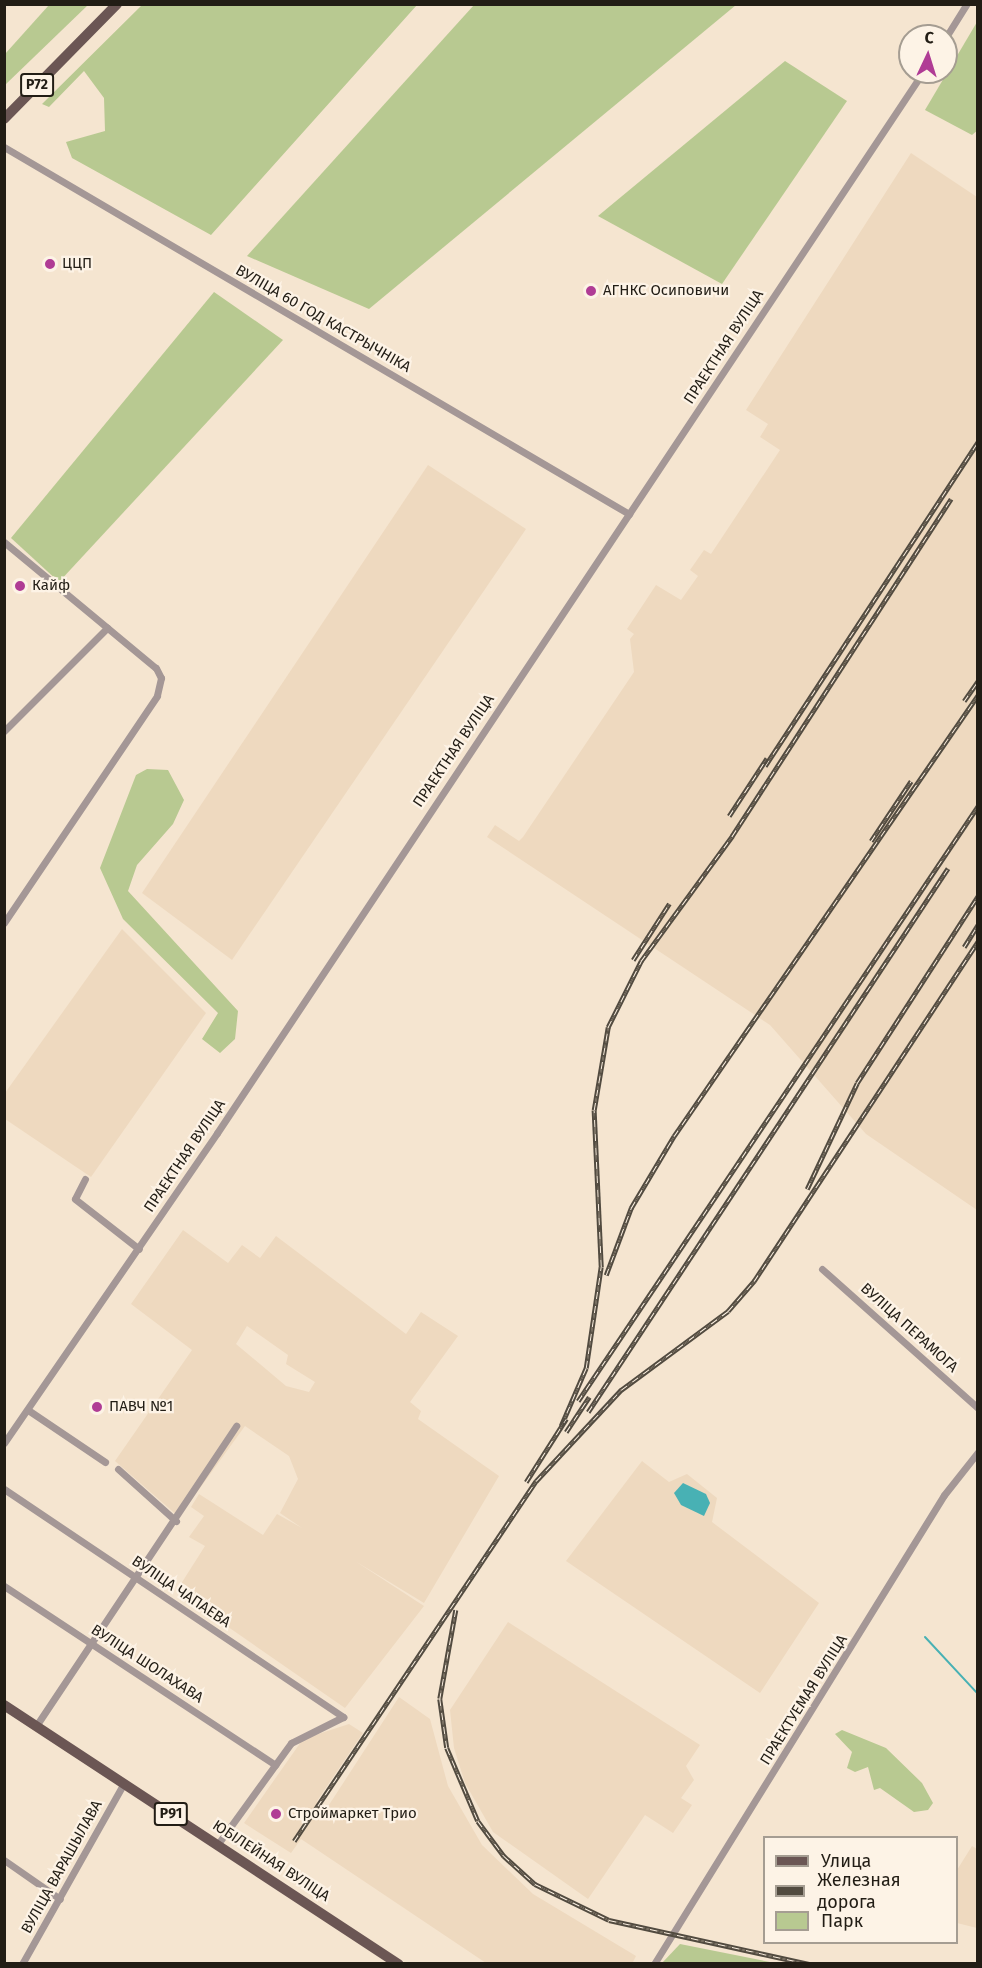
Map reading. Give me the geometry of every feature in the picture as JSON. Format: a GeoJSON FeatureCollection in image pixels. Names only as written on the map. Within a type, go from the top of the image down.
{"type":"FeatureCollection","features":[{"type":"Feature","properties":{"kind":"main road","name":"Р72"},"geometry":{"type":"LineString","coordinates":[[4,118],[117,4]]}},
{"type":"Feature","properties":{"kind":"main road","name":"ЮБІЛЕЙНАЯ ВУЛІЦА"},"geometry":{"type":"LineString","coordinates":[[4,1705],[399,1964]]}},
{"type":"Feature","properties":{"kind":"street"},"geometry":{"type":"LineString","coordinates":[[955,24],[968,4]]}},
{"type":"Feature","properties":{"kind":"street","name":"ПРАЕКТНАЯ ВУЛІЦА"},"geometry":{"type":"LineString","coordinates":[[4,1443],[139,1249],[915,84]]}},
{"type":"Feature","properties":{"kind":"street","name":"ВУЛІЦА 60 ГОД КАСТРЫЧНІКА"},"geometry":{"type":"LineString","coordinates":[[4,147],[629,514]]}},
{"type":"Feature","properties":{"kind":"street"},"geometry":{"type":"LineString","coordinates":[[4,542],[156,668],[161,678],[157,696],[4,924]]}},
{"type":"Feature","properties":{"kind":"street"},"geometry":{"type":"LineString","coordinates":[[4,731],[106,628]]}},
{"type":"Feature","properties":{"kind":"street"},"geometry":{"type":"LineString","coordinates":[[85,1179],[75,1199],[139,1249]]}},
{"type":"Feature","properties":{"kind":"street","name":"ВУЛІЦА ПЕРАМОГА"},"geometry":{"type":"LineString","coordinates":[[822,1269],[978,1408]]}},
{"type":"Feature","properties":{"kind":"street"},"geometry":{"type":"LineString","coordinates":[[28,1410],[105,1462]]}},
{"type":"Feature","properties":{"kind":"street"},"geometry":{"type":"LineString","coordinates":[[36,1726],[135,1577],[176,1521],[236,1426]]}},
{"type":"Feature","properties":{"kind":"street","name":"ПРАЕКТУЕМАЯ ВУЛІЦА"},"geometry":{"type":"LineString","coordinates":[[654,1964],[944,1495],[978,1452]]}},
{"type":"Feature","properties":{"kind":"street"},"geometry":{"type":"LineString","coordinates":[[118,1469],[176,1521]]}},
{"type":"Feature","properties":{"kind":"street","name":"ВУЛІЦА ЧАПАЕВА"},"geometry":{"type":"LineString","coordinates":[[4,1489],[343,1717],[291,1743],[275,1765]]}},
{"type":"Feature","properties":{"kind":"street","name":"ВУЛІЦА ШОЛАХАВА"},"geometry":{"type":"LineString","coordinates":[[4,1586],[275,1765]]}},
{"type":"Feature","properties":{"kind":"street"},"geometry":{"type":"LineString","coordinates":[[218,1844],[275,1765]]}},
{"type":"Feature","properties":{"kind":"street","name":"ВУЛІЦА ВАРАШЫЛАВА"},"geometry":{"type":"LineString","coordinates":[[22,1964],[124,1783]]}},
{"type":"Feature","properties":{"kind":"street"},"geometry":{"type":"LineString","coordinates":[[4,1860],[60,1899]]}},
{"type":"Feature","properties":{"kind":"shaded area"},"geometry":{"type":"Polygon","coordinates":[[[911,153],[977,197],[977,1210],[866,1134],[770,1025],[487,837],[495,825],[519,841],[523,837],[634,672],[630,639],[634,634],[627,629],[656,585],[681,600],[698,576],[690,570],[704,550],[711,554],[780,450],[760,437],[768,424],[746,410],[911,153]]]}},
{"type":"Feature","properties":{"kind":"shaded area"},"geometry":{"type":"Polygon","coordinates":[[[428,465],[526,529],[232,960],[142,893],[428,465]]]}},
{"type":"Feature","properties":{"kind":"shaded area"},"geometry":{"type":"Polygon","coordinates":[[[122,929],[206,1013],[91,1177],[5,1119],[5,1093],[122,929]]]}},
{"type":"Feature","properties":{"kind":"shaded area"},"geometry":{"type":"Polygon","coordinates":[[[183,1230],[228,1263],[242,1245],[260,1258],[276,1236],[406,1334],[421,1312],[458,1336],[410,1402],[421,1411],[418,1419],[499,1476],[424,1603],[355,1561],[424,1606],[345,1708],[182,1595],[179,1587],[205,1546],[189,1537],[204,1516],[191,1507],[199,1494],[263,1535],[277,1514],[302,1528],[280,1513],[298,1479],[289,1456],[245,1426],[179,1517],[115,1461],[192,1350],[131,1304],[183,1230]],[[247,1326],[236,1344],[286,1386],[309,1392],[315,1382],[286,1364],[288,1355],[247,1326]]]}},
{"type":"Feature","properties":{"kind":"shaded area"},"geometry":{"type":"Polygon","coordinates":[[[642,1461],[669,1482],[687,1474],[717,1498],[712,1522],[819,1603],[760,1693],[566,1561],[642,1461]]]}},
{"type":"Feature","properties":{"kind":"shaded area"},"geometry":{"type":"Polygon","coordinates":[[[508,1622],[700,1745],[686,1766],[694,1780],[681,1798],[692,1805],[673,1833],[645,1815],[588,1899],[493,1832],[465,1783],[454,1748],[450,1710],[508,1622]]]}},
{"type":"Feature","properties":{"kind":"shaded area"},"geometry":{"type":"Polygon","coordinates":[[[399,1697],[430,1719],[448,1786],[482,1845],[533,1894],[636,1956],[632,1964],[486,1963],[301,1839],[291,1853],[244,1823],[303,1739],[349,1724],[363,1733],[317,1801],[327,1808],[399,1697]]]}},
{"type":"Feature","properties":{"kind":"shaded area"},"geometry":{"type":"Polygon","coordinates":[[[972,1846],[977,1849],[977,1928],[958,1923],[958,1868],[972,1846]]]}},
{"type":"Feature","properties":{"kind":"green space"},"geometry":{"type":"Polygon","coordinates":[[[49,5],[88,5],[5,85],[5,54],[49,5]]]}},
{"type":"Feature","properties":{"kind":"green space"},"geometry":{"type":"Polygon","coordinates":[[[142,5],[417,5],[211,235],[72,158],[66,142],[105,131],[104,98],[84,71],[49,107],[42,104],[142,5]]]}},
{"type":"Feature","properties":{"kind":"green space"},"geometry":{"type":"Polygon","coordinates":[[[474,5],[736,5],[369,309],[247,256],[474,5]]]}},
{"type":"Feature","properties":{"kind":"green space"},"geometry":{"type":"Polygon","coordinates":[[[977,22],[978,130],[972,135],[925,110],[940,84],[958,84],[958,54],[977,22]]]}},
{"type":"Feature","properties":{"kind":"green space"},"geometry":{"type":"Polygon","coordinates":[[[785,61],[847,101],[722,284],[598,216],[785,61]]]}},
{"type":"Feature","properties":{"kind":"green space"},"geometry":{"type":"Polygon","coordinates":[[[214,292],[283,340],[59,582],[11,538],[214,292]]]}},
{"type":"Feature","properties":{"kind":"green space"},"geometry":{"type":"Polygon","coordinates":[[[147,769],[168,770],[184,800],[173,824],[137,865],[128,891],[238,1011],[235,1039],[220,1053],[202,1039],[218,1013],[123,919],[100,868],[136,775],[147,769]]]}},
{"type":"Feature","properties":{"kind":"green space"},"geometry":{"type":"Polygon","coordinates":[[[842,1730],[886,1748],[922,1783],[933,1803],[928,1810],[914,1812],[880,1788],[874,1790],[868,1767],[855,1772],[847,1768],[852,1752],[835,1734],[842,1730]]]}},
{"type":"Feature","properties":{"kind":"green space"},"geometry":{"type":"Polygon","coordinates":[[[680,1944],[775,1963],[662,1963],[680,1944]]]}},
{"type":"Feature","properties":{"kind":"water"},"geometry":{"type":"Polygon","coordinates":[[[683,1483],[706,1494],[710,1503],[704,1516],[681,1505],[674,1493],[683,1483]]]}},
{"type":"Feature","properties":{"kind":"waterway"},"geometry":{"type":"LineString","coordinates":[[925,1637],[978,1694]]}},
{"type":"Feature","properties":{"kind":"railway"},"geometry":{"type":"LineString","coordinates":[[765,766],[978,442]]}},
{"type":"Feature","properties":{"kind":"railway"},"geometry":{"type":"LineString","coordinates":[[561,1426],[586,1368],[601,1267],[594,1110],[608,1027],[641,961],[732,836],[951,499]]}},
{"type":"Feature","properties":{"kind":"railway"},"geometry":{"type":"LineString","coordinates":[[964,701],[978,681]]}},
{"type":"Feature","properties":{"kind":"railway"},"geometry":{"type":"LineString","coordinates":[[606,1275],[631,1208],[674,1136],[978,695]]}},
{"type":"Feature","properties":{"kind":"railway"},"geometry":{"type":"LineString","coordinates":[[729,816],[767,758]]}},
{"type":"Feature","properties":{"kind":"railway"},"geometry":{"type":"LineString","coordinates":[[871,841],[911,781]]}},
{"type":"Feature","properties":{"kind":"railway"},"geometry":{"type":"LineString","coordinates":[[578,1401],[978,806]]}},
{"type":"Feature","properties":{"kind":"railway"},"geometry":{"type":"LineString","coordinates":[[588,1412],[948,868]]}},
{"type":"Feature","properties":{"kind":"railway"},"geometry":{"type":"LineString","coordinates":[[807,1189],[857,1083],[978,896]]}},
{"type":"Feature","properties":{"kind":"railway"},"geometry":{"type":"LineString","coordinates":[[633,960],[669,904]]}},
{"type":"Feature","properties":{"kind":"railway"},"geometry":{"type":"LineString","coordinates":[[964,947],[978,925]]}},
{"type":"Feature","properties":{"kind":"railway"},"geometry":{"type":"LineString","coordinates":[[294,1841],[536,1481],[621,1390],[728,1311],[754,1281],[978,941]]}},
{"type":"Feature","properties":{"kind":"railway"},"geometry":{"type":"LineString","coordinates":[[566,1432],[589,1397]]}},
{"type":"Feature","properties":{"kind":"railway"},"geometry":{"type":"LineString","coordinates":[[526,1482],[566,1419]]}},
{"type":"Feature","properties":{"kind":"railway"},"geometry":{"type":"LineString","coordinates":[[456,1610],[440,1699],[447,1748],[478,1821],[504,1856],[535,1884],[609,1920],[809,1964]]}},
{"type":"Feature","properties":{"kind":"place","name":"ЦЦП"},"geometry":{"type":"Point","coordinates":[50,264]}},
{"type":"Feature","properties":{"kind":"place","name":"АГНКС Осиповичи"},"geometry":{"type":"Point","coordinates":[591,291]}},
{"type":"Feature","properties":{"kind":"place","name":"Кайф"},"geometry":{"type":"Point","coordinates":[20,586]}},
{"type":"Feature","properties":{"kind":"place","name":"ПАВЧ №1"},"geometry":{"type":"Point","coordinates":[97,1407]}},
{"type":"Feature","properties":{"kind":"place","name":"Строймаркет Трио"},"geometry":{"type":"Point","coordinates":[276,1814]}}]}
